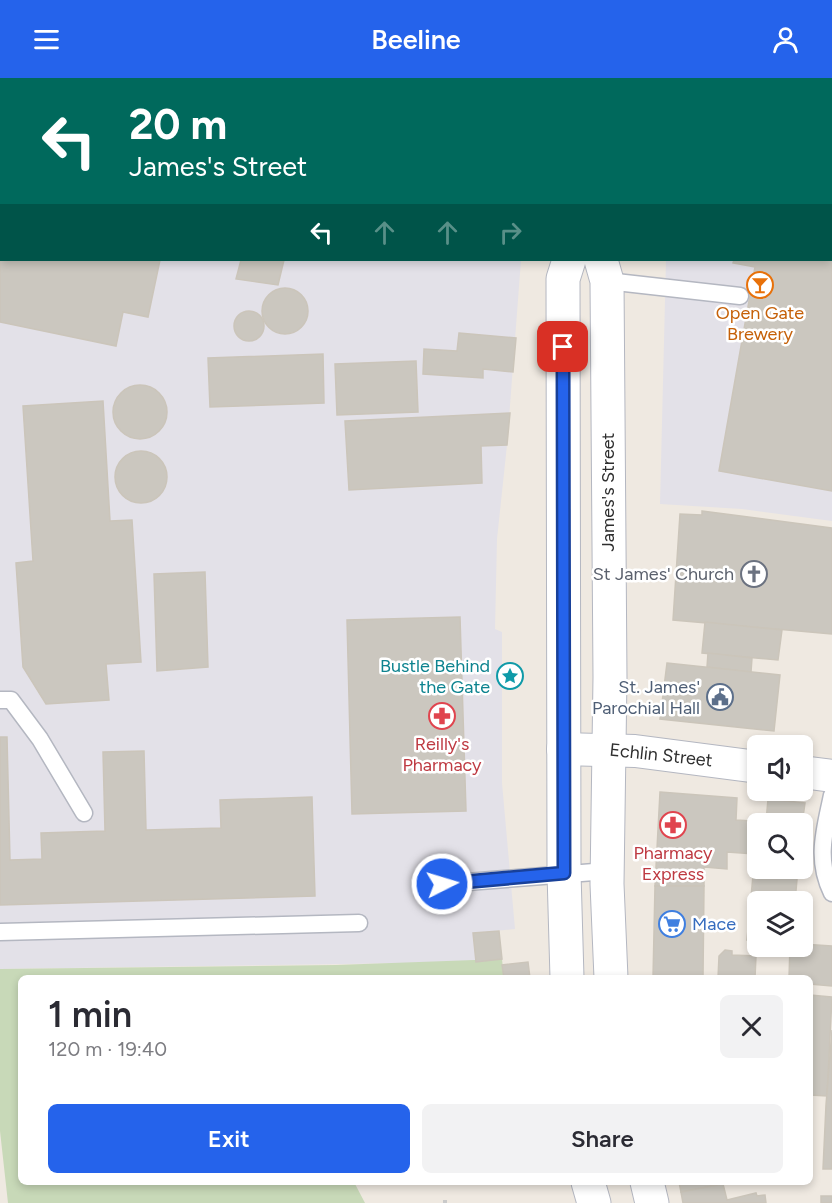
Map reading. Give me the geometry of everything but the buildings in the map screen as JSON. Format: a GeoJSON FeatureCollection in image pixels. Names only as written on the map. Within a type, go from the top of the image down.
{"type":"FeatureCollection","features":[{"type":"Feature","properties":{"kind":"main road"},"geometry":{"type":"LineString","coordinates":[[567,975],[563,749],[563,279],[569,261]]}},
{"type":"Feature","properties":{"kind":"main road","name":"James's Street"},"geometry":{"type":"LineString","coordinates":[[604,270],[609,749],[607,871],[611,975]]}},
{"type":"Feature","properties":{"kind":"main road"},"geometry":{"type":"LineString","coordinates":[[589,1185],[594,1203]]}},
{"type":"Feature","properties":{"kind":"main road"},"geometry":{"type":"LineString","coordinates":[[648,1185],[652,1203]]}},
{"type":"Feature","properties":{"kind":"street","name":"Echlin Street"},"geometry":{"type":"LineString","coordinates":[[563,749],[609,749],[747,765]]}},
{"type":"Feature","properties":{"kind":"street"},"geometry":{"type":"LineString","coordinates":[[813,773],[832,776]]}},
{"type":"Feature","properties":{"kind":"lane"},"geometry":{"type":"LineString","coordinates":[[604,270],[740,296]]}},
{"type":"Feature","properties":{"kind":"lane"},"geometry":{"type":"LineString","coordinates":[[0,700],[11,700],[40,739],[84,813]]}},
{"type":"Feature","properties":{"kind":"lane"},"geometry":{"type":"LineString","coordinates":[[832,795],[821,852],[824,873],[832,893]]}},
{"type":"Feature","properties":{"kind":"lane"},"geometry":{"type":"LineString","coordinates":[[442,884],[607,871]]}},
{"type":"Feature","properties":{"kind":"lane"},"geometry":{"type":"LineString","coordinates":[[0,932],[358,923]]}},
{"type":"Feature","properties":{"kind":"shaded area"},"geometry":{"type":"Polygon","coordinates":[[[0,261],[521,261],[507,445],[497,539],[495,629],[502,632],[502,783],[515,929],[473,933],[476,962],[0,969],[0,261]]]}},
{"type":"Feature","properties":{"kind":"shaded area"},"geometry":{"type":"Polygon","coordinates":[[[666,261],[832,261],[832,521],[742,509],[660,504],[666,261]]]}},
{"type":"Feature","properties":{"kind":"green space"},"geometry":{"type":"Polygon","coordinates":[[[502,959],[504,975],[18,975],[18,1185],[356,1185],[365,1203],[8,1203],[0,1131],[0,969],[336,965],[502,959]]]}},
{"type":"Feature","properties":{"kind":"place","name":"Open Gate Brewery"},"geometry":{"type":"Point","coordinates":[760,285]}},
{"type":"Feature","properties":{"kind":"place","name":"St James' Church"},"geometry":{"type":"Point","coordinates":[754,574]}},
{"type":"Feature","properties":{"kind":"place","name":"Bustle Behind the Gate"},"geometry":{"type":"Point","coordinates":[510,676]}},
{"type":"Feature","properties":{"kind":"place","name":"St. James' Parochial Hall"},"geometry":{"type":"Point","coordinates":[720,697]}},
{"type":"Feature","properties":{"kind":"place","name":"Reilly's Pharmacy"},"geometry":{"type":"Point","coordinates":[442,716]}},
{"type":"Feature","properties":{"kind":"place","name":"Pharmacy Express"},"geometry":{"type":"Point","coordinates":[673,825]}},
{"type":"Feature","properties":{"kind":"place","name":"Mace"},"geometry":{"type":"Point","coordinates":[672,924]}},
{"type":"Feature","properties":{"kind":"route"},"geometry":{"type":"LineString","coordinates":[[442,884],[564,873],[563,347]]}}]}
